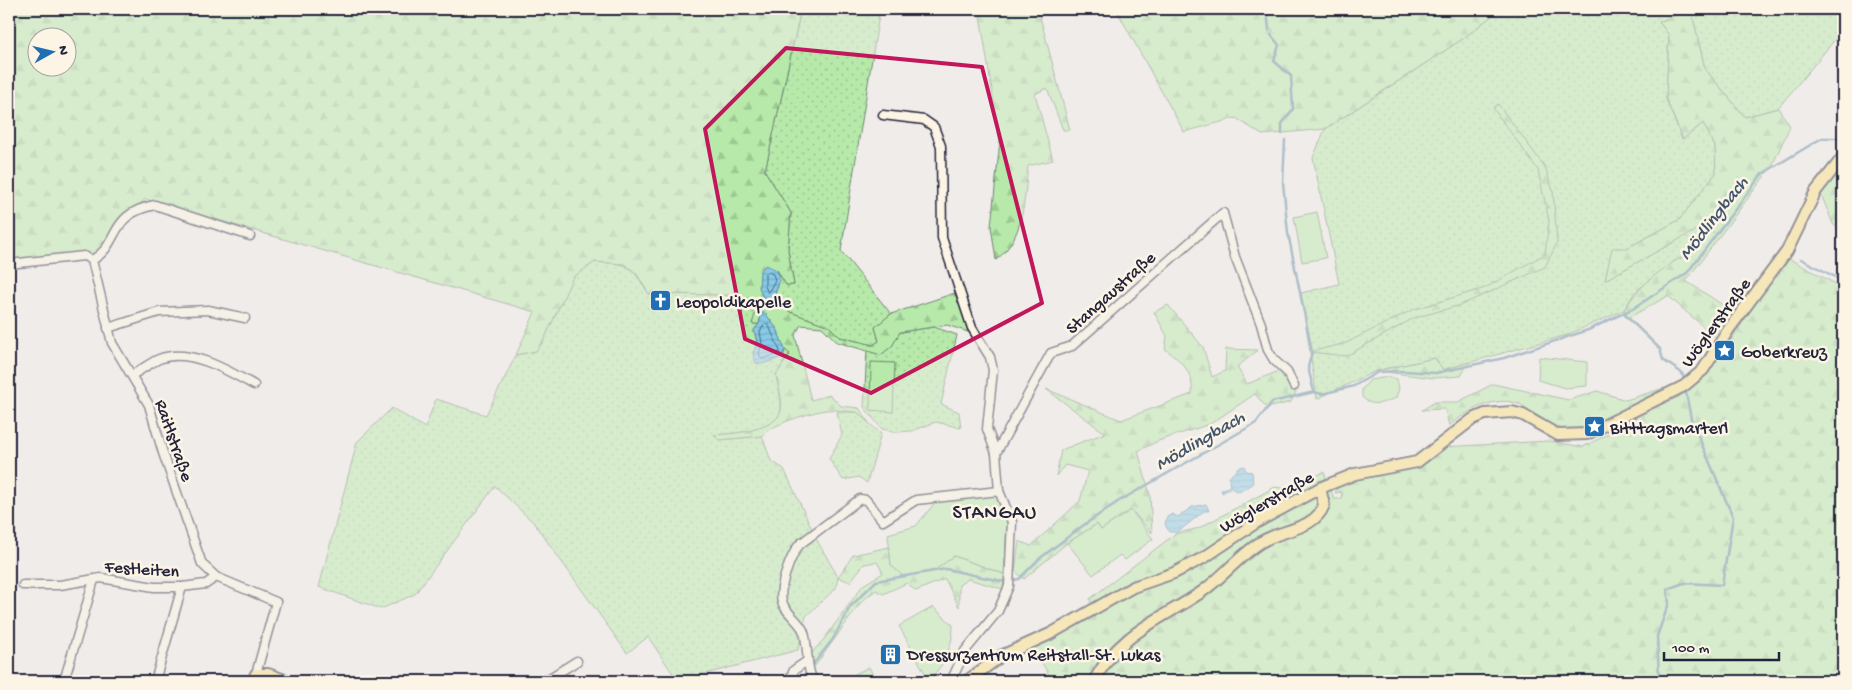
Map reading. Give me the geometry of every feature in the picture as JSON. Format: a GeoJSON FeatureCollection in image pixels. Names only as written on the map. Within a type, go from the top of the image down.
{"type":"FeatureCollection","features":[{"type":"Feature","properties":{"kind":"main road","name":"Wöglerstraße"},"geometry":{"type":"LineString","coordinates":[[967,681],[1001,656],[1050,634],[1106,601],[1133,588],[1174,573],[1205,557],[1266,517],[1320,488],[1355,474],[1416,462],[1473,419],[1485,414],[1512,412],[1523,415],[1558,435],[1587,434],[1691,382],[1711,359],[1729,329],[1787,251],[1816,191],[1843,157]]}},
{"type":"Feature","properties":{"kind":"main road"},"geometry":{"type":"LineString","coordinates":[[1094,681],[1111,656],[1131,636],[1156,617],[1203,591],[1262,542],[1316,518],[1324,505],[1320,488]]}},
{"type":"Feature","properties":{"kind":"main road"},"geometry":{"type":"LineString","coordinates":[[254,678],[268,674],[288,681]]}},
{"type":"Feature","properties":{"kind":"street"},"geometry":{"type":"LineString","coordinates":[[882,115],[924,120],[934,126],[941,146],[944,194],[942,238],[965,311],[972,328],[990,357],[993,370],[987,429],[996,453],[999,492],[1012,522],[1009,586],[998,611],[966,651],[954,681]]}},
{"type":"Feature","properties":{"kind":"street"},"geometry":{"type":"LineString","coordinates":[[9,264],[84,256],[92,260],[101,255],[115,229],[127,215],[140,207],[155,205],[250,236]]}},
{"type":"Feature","properties":{"kind":"street","name":"Stangaustraße"},"geometry":{"type":"LineString","coordinates":[[996,453],[1051,353],[1072,346],[1223,213],[1235,257],[1261,324],[1268,350],[1274,360],[1287,372],[1294,386]]}},
{"type":"Feature","properties":{"kind":"street","name":"Raitlstraße"},"geometry":{"type":"LineString","coordinates":[[92,260],[112,343],[149,405],[162,453],[202,564],[216,577],[276,602],[254,678]]}},
{"type":"Feature","properties":{"kind":"street"},"geometry":{"type":"LineString","coordinates":[[108,328],[159,312],[208,310],[244,318]]}},
{"type":"Feature","properties":{"kind":"street"},"geometry":{"type":"LineString","coordinates":[[132,375],[160,359],[181,357],[217,364],[254,385]]}},
{"type":"Feature","properties":{"kind":"street"},"geometry":{"type":"LineString","coordinates":[[811,676],[807,664],[804,631],[782,604],[780,593],[793,552],[800,544],[860,499],[866,500],[883,521],[916,500],[999,492]]}},
{"type":"Feature","properties":{"kind":"street","name":"Festleiten"},"geometry":{"type":"LineString","coordinates":[[23,585],[60,585],[94,580],[116,580],[154,587],[182,587],[206,584],[216,577]]}},
{"type":"Feature","properties":{"kind":"street","name":"Festleiten"},"geometry":{"type":"LineString","coordinates":[[64,681],[94,580]]}},
{"type":"Feature","properties":{"kind":"street"},"geometry":{"type":"LineString","coordinates":[[155,681],[182,587]]}},
{"type":"Feature","properties":{"kind":"street"},"geometry":{"type":"LineString","coordinates":[[545,681],[577,661]]}},
{"type":"Feature","properties":{"kind":"street"},"geometry":{"type":"LineString","coordinates":[[790,681],[794,670],[807,664]]}},
{"type":"Feature","properties":{"kind":"highlighted area"},"geometry":{"type":"Polygon","coordinates":[[[786,48],[982,67],[1042,303],[871,393],[745,339],[705,129],[786,48]]]}},
{"type":"Feature","properties":{"kind":"green space"},"geometry":{"type":"Polygon","coordinates":[[[9,9],[801,9],[765,171],[791,213],[788,250],[794,285],[786,285],[777,270],[767,300],[773,299],[790,312],[829,326],[840,337],[873,345],[879,341],[875,327],[891,314],[955,293],[968,332],[947,325],[900,332],[892,346],[881,355],[837,342],[822,327],[801,325],[795,335],[811,400],[830,395],[841,406],[859,408],[869,423],[857,412],[826,410],[782,423],[762,436],[719,440],[714,435],[752,430],[771,423],[778,417],[781,410],[781,397],[776,375],[790,354],[785,350],[771,320],[760,319],[759,324],[752,324],[756,311],[764,307],[764,302],[733,295],[649,294],[636,273],[624,264],[595,262],[573,277],[543,342],[536,351],[516,355],[535,312],[145,199],[93,254],[9,262],[9,9]]]}},
{"type":"Feature","properties":{"kind":"green space"},"geometry":{"type":"Polygon","coordinates":[[[801,9],[880,9],[841,251],[891,314],[875,327],[879,341],[873,345],[840,337],[829,326],[790,312],[773,299],[780,280],[777,270],[786,285],[794,285],[788,250],[791,213],[765,171],[801,9]]]}},
{"type":"Feature","properties":{"kind":"green space"},"geometry":{"type":"Polygon","coordinates":[[[979,9],[1038,9],[1070,130],[1063,130],[1047,88],[1035,94],[1053,160],[1028,166],[1024,205],[1018,229],[1006,251],[996,260],[991,226],[1000,141],[979,9]]]}},
{"type":"Feature","properties":{"kind":"green space"},"geometry":{"type":"Polygon","coordinates":[[[1116,9],[1498,9],[1461,40],[1325,129],[1262,135],[1236,118],[1184,132],[1116,9]]]}},
{"type":"Feature","properties":{"kind":"green space"},"geometry":{"type":"Polygon","coordinates":[[[1498,9],[1690,9],[1659,22],[1669,35],[1666,99],[1682,139],[1703,123],[1715,146],[1716,173],[1679,220],[1627,248],[1605,280],[1697,229],[1705,239],[1699,251],[1675,261],[1635,292],[1624,310],[1567,335],[1443,370],[1435,358],[1376,371],[1317,399],[1301,293],[1339,284],[1313,158],[1325,129],[1461,40],[1498,9]]]}},
{"type":"Feature","properties":{"kind":"green space"},"geometry":{"type":"Polygon","coordinates":[[[1691,9],[1843,9],[1843,30],[1778,108],[1745,117],[1705,69],[1691,9]]]}},
{"type":"Feature","properties":{"kind":"green space"},"geometry":{"type":"Polygon","coordinates":[[[1691,9],[1705,69],[1745,117],[1778,108],[1790,126],[1772,166],[1686,281],[1732,311],[1714,336],[1668,296],[1628,318],[1624,310],[1640,289],[1660,271],[1698,248],[1704,239],[1698,229],[1605,280],[1612,248],[1627,248],[1679,220],[1716,173],[1715,146],[1703,123],[1683,139],[1666,99],[1669,35],[1659,22],[1691,9]]]}},
{"type":"Feature","properties":{"kind":"green space"},"geometry":{"type":"Polygon","coordinates":[[[1498,104],[1545,167],[1553,191],[1557,243],[1545,267],[1461,305],[1414,318],[1346,356],[1310,352],[1346,343],[1412,310],[1485,288],[1545,254],[1549,221],[1538,170],[1493,108],[1498,104]]]}},
{"type":"Feature","properties":{"kind":"green space"},"geometry":{"type":"Polygon","coordinates":[[[1843,149],[1843,233],[1833,224],[1820,192],[1843,149]]]}},
{"type":"Feature","properties":{"kind":"green space"},"geometry":{"type":"Polygon","coordinates":[[[1317,212],[1326,258],[1302,262],[1294,217],[1317,212]]]}},
{"type":"Feature","properties":{"kind":"green space"},"geometry":{"type":"Polygon","coordinates":[[[1786,257],[1843,288],[1843,681],[1053,681],[1033,649],[1095,616],[1090,599],[1175,534],[1199,528],[1275,487],[1289,489],[1324,472],[1334,499],[1341,499],[1342,492],[1335,493],[1339,485],[1407,469],[1432,457],[1443,447],[1549,441],[1583,447],[1616,430],[1647,410],[1679,397],[1699,380],[1731,340],[1786,257]]]}},
{"type":"Feature","properties":{"kind":"green space"},"geometry":{"type":"Polygon","coordinates":[[[595,262],[616,263],[628,267],[637,276],[649,294],[733,295],[764,302],[765,307],[753,324],[759,324],[754,330],[757,342],[784,355],[785,350],[790,353],[776,375],[781,410],[778,417],[772,423],[763,427],[742,432],[714,435],[719,440],[762,436],[771,461],[784,469],[818,542],[838,577],[836,588],[806,616],[798,650],[678,681],[648,637],[627,653],[534,523],[495,486],[415,594],[381,609],[319,587],[357,442],[392,408],[425,428],[436,399],[486,415],[516,355],[536,351],[543,342],[572,277],[595,262]]]}},
{"type":"Feature","properties":{"kind":"green space"},"geometry":{"type":"Polygon","coordinates":[[[1168,305],[1203,347],[1212,377],[1225,371],[1226,349],[1258,350],[1237,367],[1247,384],[1279,371],[1296,392],[1291,402],[1267,408],[1255,394],[1210,424],[1158,441],[1138,451],[1150,495],[1152,533],[1131,510],[1101,530],[1097,524],[1067,543],[1024,579],[1015,571],[1019,541],[1031,546],[1080,501],[1088,471],[1065,465],[1056,476],[1061,450],[1105,433],[1046,389],[1121,420],[1192,394],[1189,374],[1182,363],[1165,349],[1167,336],[1154,312],[1168,305]]]}},
{"type":"Feature","properties":{"kind":"green space"},"geometry":{"type":"Polygon","coordinates":[[[934,327],[957,335],[941,404],[959,412],[961,428],[936,422],[912,431],[897,432],[882,429],[864,407],[867,350],[881,355],[892,346],[900,332],[934,327]]]}},
{"type":"Feature","properties":{"kind":"green space"},"geometry":{"type":"Polygon","coordinates":[[[1539,357],[1587,362],[1587,386],[1565,388],[1538,380],[1539,357]]]}},
{"type":"Feature","properties":{"kind":"green space"},"geometry":{"type":"Polygon","coordinates":[[[1435,358],[1443,370],[1469,362],[1461,376],[1434,378],[1376,371],[1435,358]]]}},
{"type":"Feature","properties":{"kind":"green space"},"geometry":{"type":"Polygon","coordinates":[[[871,362],[895,363],[893,412],[870,410],[871,362]]]}},
{"type":"Feature","properties":{"kind":"green space"},"geometry":{"type":"Polygon","coordinates":[[[1389,377],[1397,379],[1399,388],[1396,398],[1382,403],[1374,403],[1362,397],[1362,389],[1370,380],[1389,377]]]}},
{"type":"Feature","properties":{"kind":"green space"},"geometry":{"type":"Polygon","coordinates":[[[1493,384],[1569,400],[1597,391],[1626,400],[1664,388],[1615,415],[1574,429],[1555,427],[1521,405],[1510,402],[1491,403],[1481,406],[1449,426],[1445,409],[1422,410],[1435,402],[1458,402],[1493,384]]]}},
{"type":"Feature","properties":{"kind":"green space"},"geometry":{"type":"Polygon","coordinates":[[[837,412],[857,412],[881,434],[867,483],[859,477],[843,480],[829,459],[842,435],[837,412]]]}},
{"type":"Feature","properties":{"kind":"green space"},"geometry":{"type":"Polygon","coordinates":[[[997,495],[1007,522],[1004,574],[954,556],[935,570],[904,577],[891,565],[888,534],[916,526],[937,500],[997,495]]]}},
{"type":"Feature","properties":{"kind":"green space"},"geometry":{"type":"Polygon","coordinates":[[[1131,510],[1153,539],[1125,560],[1120,555],[1093,575],[1067,543],[1097,524],[1101,530],[1131,510]]]}},
{"type":"Feature","properties":{"kind":"green space"},"geometry":{"type":"Polygon","coordinates":[[[889,547],[891,565],[935,570],[954,556],[1004,574],[1003,589],[968,579],[959,585],[959,607],[945,579],[916,591],[907,583],[883,594],[876,590],[862,601],[815,666],[810,655],[825,638],[863,585],[883,573],[877,562],[864,564],[850,582],[838,577],[853,555],[889,547]]]}},
{"type":"Feature","properties":{"kind":"green space"},"geometry":{"type":"Polygon","coordinates":[[[933,607],[953,625],[953,633],[947,654],[931,678],[926,675],[899,626],[933,607]]]}},
{"type":"Feature","properties":{"kind":"green space"},"geometry":{"type":"Polygon","coordinates":[[[869,667],[876,681],[841,681],[869,667]]]}},
{"type":"Feature","properties":{"kind":"water"},"geometry":{"type":"Polygon","coordinates":[[[766,265],[777,270],[780,280],[773,299],[763,298],[759,287],[760,271],[766,265]]]}},
{"type":"Feature","properties":{"kind":"water"},"geometry":{"type":"Polygon","coordinates":[[[762,313],[765,313],[777,329],[785,350],[780,358],[762,364],[756,363],[753,354],[757,342],[754,330],[759,324],[762,313]]]}},
{"type":"Feature","properties":{"kind":"water"},"geometry":{"type":"Polygon","coordinates":[[[1244,466],[1246,471],[1252,472],[1253,484],[1239,492],[1231,488],[1222,493],[1221,490],[1230,486],[1229,479],[1231,475],[1237,471],[1237,468],[1244,466]]]}},
{"type":"Feature","properties":{"kind":"water"},"geometry":{"type":"Polygon","coordinates":[[[1206,504],[1209,511],[1204,511],[1178,532],[1169,532],[1165,524],[1167,517],[1172,514],[1178,517],[1192,507],[1206,504]]]}},
{"type":"Feature","properties":{"kind":"waterway"},"geometry":{"type":"LineString","coordinates":[[1267,9],[1269,30]]}},
{"type":"Feature","properties":{"kind":"waterway"},"geometry":{"type":"LineString","coordinates":[[1271,35],[1279,45],[1274,61],[1291,76],[1293,109],[1282,124],[1282,134]]}},
{"type":"Feature","properties":{"kind":"waterway","name":"Mödlingbach"},"geometry":{"type":"LineString","coordinates":[[811,667],[833,639],[850,607],[876,581],[946,569],[1005,582],[1019,579],[1039,559],[1119,501],[1256,423],[1272,402],[1314,392],[1322,394],[1354,386],[1378,372],[1436,373],[1504,358],[1588,330],[1634,308],[1687,273],[1762,174],[1822,138],[1843,138]]}},
{"type":"Feature","properties":{"kind":"waterway"},"geometry":{"type":"LineString","coordinates":[[1285,140],[1283,183],[1288,233],[1312,352],[1308,367],[1314,392]]}},
{"type":"Feature","properties":{"kind":"waterway"},"geometry":{"type":"LineString","coordinates":[[1801,259],[1843,281]]}},
{"type":"Feature","properties":{"kind":"waterway"},"geometry":{"type":"LineString","coordinates":[[1623,313],[1660,349],[1663,360],[1682,373],[1684,379]]}},
{"type":"Feature","properties":{"kind":"waterway"},"geometry":{"type":"LineString","coordinates":[[1657,681],[1659,677],[1657,636],[1669,603],[1667,589],[1684,583],[1722,585],[1733,517],[1691,419],[1686,393]]}},
{"type":"Feature","properties":{"kind":"waterway","name":"Mödlingbach"},"geometry":{"type":"LineString","coordinates":[[798,681],[808,671]]}},
{"type":"Feature","properties":{"kind":"place","name":"Leopoldikapelle"},"geometry":{"type":"Point","coordinates":[660,301]}},
{"type":"Feature","properties":{"kind":"place","name":"Goberkreuz"},"geometry":{"type":"Point","coordinates":[1725,351]}},
{"type":"Feature","properties":{"kind":"place","name":"Bitttagsmarterl"},"geometry":{"type":"Point","coordinates":[1594,427]}},
{"type":"Feature","properties":{"kind":"place","name":"Dressurzentrum Reitstall-St. Lukas"},"geometry":{"type":"Point","coordinates":[891,654]}},
{"type":"Feature","properties":{"kind":"district","name":"STANGAU"},"geometry":{"type":"Point","coordinates":[995,511]}}]}
